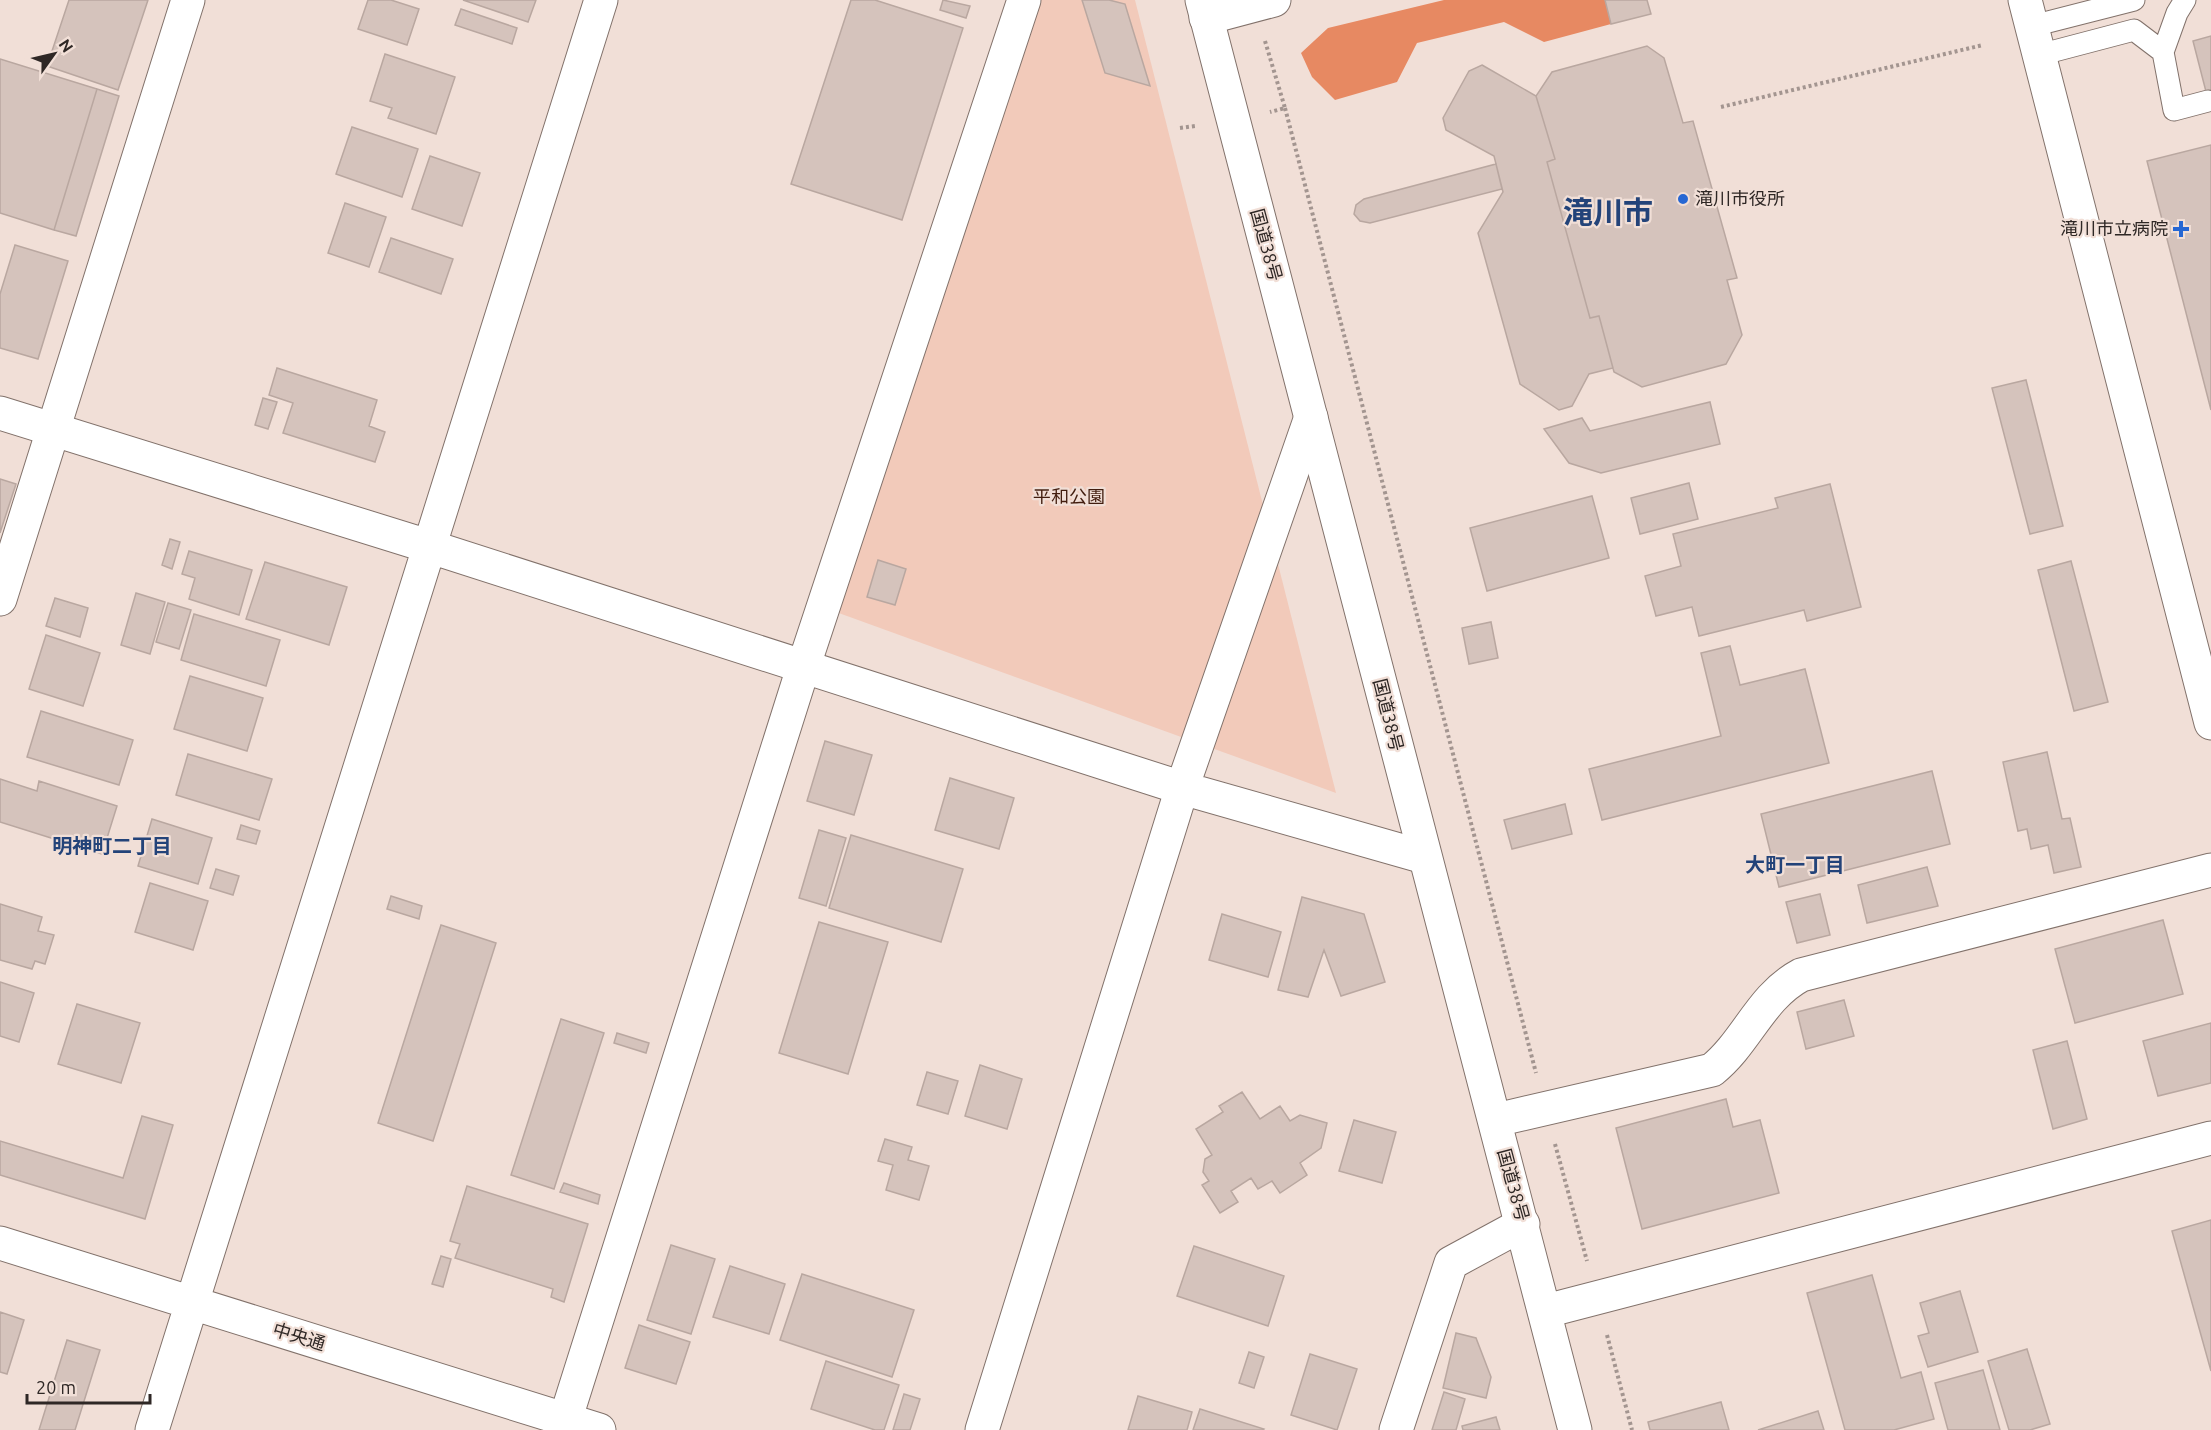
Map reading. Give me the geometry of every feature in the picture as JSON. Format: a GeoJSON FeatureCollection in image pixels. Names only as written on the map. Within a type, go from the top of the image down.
{"type":"FeatureCollection","features":[{"type":"Feature","properties":{"kind":"main road"},"geometry":{"type":"LineString","coordinates":[[0,599],[188,0]]}},
{"type":"Feature","properties":{"kind":"main road"},"geometry":{"type":"LineString","coordinates":[[152,1430],[601,0]]}},
{"type":"Feature","properties":{"kind":"main road"},"geometry":{"type":"LineString","coordinates":[[564,1425],[803,668],[1024,0]]}},
{"type":"Feature","properties":{"kind":"main road"},"geometry":{"type":"LineString","coordinates":[[1204,9],[1274,0]]}},
{"type":"Feature","properties":{"kind":"main road","name":"国道38号"},"geometry":{"type":"LineString","coordinates":[[1204,9],[1424,857],[1546,1311],[1575,1430]]}},
{"type":"Feature","properties":{"kind":"main road"},"geometry":{"type":"LineString","coordinates":[[2032,27],[2203,664],[2211,723]]}},
{"type":"Feature","properties":{"kind":"main road"},"geometry":{"type":"LineString","coordinates":[[0,413],[431,547],[1182,788],[1424,857]]}},
{"type":"Feature","properties":{"kind":"main road"},"geometry":{"type":"LineString","coordinates":[[982,1430],[1182,788],[1311,417]]}},
{"type":"Feature","properties":{"kind":"main road"},"geometry":{"type":"LineString","coordinates":[[1496,1120],[1712,1070],[1726,1059],[1782,985],[1801,975],[2211,870]]}},
{"type":"Feature","properties":{"kind":"main road"},"geometry":{"type":"LineString","coordinates":[[1546,1311],[2211,1138]]}},
{"type":"Feature","properties":{"kind":"main road"},"geometry":{"type":"LineString","coordinates":[[1396,1430],[1451,1263],[1523,1224]]}},
{"type":"Feature","properties":{"kind":"main road","name":"中央通"},"geometry":{"type":"LineString","coordinates":[[0,1243],[192,1303],[564,1425],[599,1430]]}},
{"type":"Feature","properties":{"kind":"lane"},"geometry":{"type":"LineString","coordinates":[[2032,27],[2134,0]]}},
{"type":"Feature","properties":{"kind":"lane"},"geometry":{"type":"LineString","coordinates":[[2185,0],[2177,13],[2163,52],[2174,110],[2208,101]]}},
{"type":"Feature","properties":{"kind":"lane"},"geometry":{"type":"LineString","coordinates":[[2032,27],[2134,30],[2163,52]]}},
{"type":"Feature","properties":{"kind":"path"},"geometry":{"type":"LineString","coordinates":[[1721,107],[1983,45]]}},
{"type":"Feature","properties":{"kind":"path"},"geometry":{"type":"LineString","coordinates":[[1285,108],[1545,1109],[1632,1430]]}},
{"type":"Feature","properties":{"kind":"green space","name":"平和公園"},"geometry":{"type":"Polygon","coordinates":[[[1036,0],[1135,0],[1336,793],[836,612],[1036,0]]]}},
{"type":"Feature","properties":{"kind":"shaded area"},"geometry":{"type":"Polygon","coordinates":[[[1444,0],[1605,0],[1611,24],[1544,42],[1504,22],[1417,43],[1397,82],[1335,100],[1312,77],[1301,53],[1328,28],[1444,0]]]}},
{"type":"Feature","properties":{"kind":"building"},"geometry":{"type":"Polygon","coordinates":[[[69,0],[148,0],[118,90],[47,66],[69,0]]]}},
{"type":"Feature","properties":{"kind":"building"},"geometry":{"type":"Polygon","coordinates":[[[368,0],[391,0],[419,9],[407,45],[358,29],[368,0]]]}},
{"type":"Feature","properties":{"kind":"building"},"geometry":{"type":"Polygon","coordinates":[[[463,0],[536,0],[528,22],[463,0]]]}},
{"type":"Feature","properties":{"kind":"building"},"geometry":{"type":"Polygon","coordinates":[[[851,0],[875,0],[963,28],[902,220],[791,184],[851,0]]]}},
{"type":"Feature","properties":{"kind":"building"},"geometry":{"type":"Polygon","coordinates":[[[943,0],[970,6],[966,18],[940,10],[943,0]]]}},
{"type":"Feature","properties":{"kind":"building"},"geometry":{"type":"Polygon","coordinates":[[[1082,0],[1109,0],[1125,4],[1150,86],[1105,73],[1082,0]]]}},
{"type":"Feature","properties":{"kind":"building"},"geometry":{"type":"Polygon","coordinates":[[[1605,0],[1647,0],[1651,14],[1611,24],[1605,0]]]}},
{"type":"Feature","properties":{"kind":"building"},"geometry":{"type":"Polygon","coordinates":[[[461,9],[517,28],[512,44],[455,25],[461,9]]]}},
{"type":"Feature","properties":{"kind":"building"},"geometry":{"type":"Polygon","coordinates":[[[2211,36],[2211,111],[2193,41],[2211,36]]]}},
{"type":"Feature","properties":{"kind":"building"},"geometry":{"type":"Polygon","coordinates":[[[1647,46],[1664,58],[1683,123],[1693,121],[1737,278],[1727,280],[1742,335],[1726,364],[1642,387],[1614,372],[1599,316],[1590,318],[1547,162],[1555,159],[1536,96],[1552,72],[1647,46]]]}},
{"type":"Feature","properties":{"kind":"building"},"geometry":{"type":"Polygon","coordinates":[[[385,54],[455,77],[436,134],[388,118],[392,108],[370,101],[385,54]]]}},
{"type":"Feature","properties":{"kind":"building"},"geometry":{"type":"Polygon","coordinates":[[[0,59],[97,89],[54,230],[0,213],[0,59]]]}},
{"type":"Feature","properties":{"kind":"building"},"geometry":{"type":"Polygon","coordinates":[[[1482,65],[1536,96],[1555,159],[1547,162],[1590,318],[1599,316],[1613,368],[1589,374],[1572,406],[1559,410],[1520,384],[1478,233],[1503,192],[1494,156],[1446,130],[1443,118],[1469,71],[1482,65]]]}},
{"type":"Feature","properties":{"kind":"building"},"geometry":{"type":"Polygon","coordinates":[[[97,89],[119,96],[76,236],[54,230],[97,89]]]}},
{"type":"Feature","properties":{"kind":"building"},"geometry":{"type":"Polygon","coordinates":[[[352,127],[418,149],[402,197],[336,174],[352,127]]]}},
{"type":"Feature","properties":{"kind":"building"},"geometry":{"type":"Polygon","coordinates":[[[2211,145],[2211,410],[2147,161],[2211,145]]]}},
{"type":"Feature","properties":{"kind":"building"},"geometry":{"type":"Polygon","coordinates":[[[430,156],[480,173],[462,226],[412,209],[430,156]]]}},
{"type":"Feature","properties":{"kind":"building"},"geometry":{"type":"Polygon","coordinates":[[[1496,164],[1502,189],[1370,223],[1360,221],[1354,214],[1356,205],[1364,199],[1496,164]]]}},
{"type":"Feature","properties":{"kind":"building"},"geometry":{"type":"Polygon","coordinates":[[[345,203],[386,217],[369,267],[328,253],[345,203]]]}},
{"type":"Feature","properties":{"kind":"building"},"geometry":{"type":"Polygon","coordinates":[[[391,238],[453,259],[441,294],[379,272],[391,238]]]}},
{"type":"Feature","properties":{"kind":"building"},"geometry":{"type":"Polygon","coordinates":[[[15,245],[68,261],[38,359],[0,348],[0,294],[15,245]]]}},
{"type":"Feature","properties":{"kind":"building"},"geometry":{"type":"Polygon","coordinates":[[[277,368],[377,400],[369,426],[385,432],[375,462],[283,433],[293,403],[269,395],[277,368]]]}},
{"type":"Feature","properties":{"kind":"building"},"geometry":{"type":"Polygon","coordinates":[[[2026,380],[2063,526],[2030,534],[1992,388],[2026,380]]]}},
{"type":"Feature","properties":{"kind":"building"},"geometry":{"type":"Polygon","coordinates":[[[263,398],[277,402],[268,429],[255,425],[263,398]]]}},
{"type":"Feature","properties":{"kind":"building"},"geometry":{"type":"Polygon","coordinates":[[[1710,402],[1720,444],[1601,473],[1569,463],[1544,429],[1582,418],[1590,431],[1710,402]]]}},
{"type":"Feature","properties":{"kind":"building"},"geometry":{"type":"Polygon","coordinates":[[[0,479],[16,484],[0,533],[0,479]]]}},
{"type":"Feature","properties":{"kind":"building"},"geometry":{"type":"Polygon","coordinates":[[[1689,483],[1698,519],[1640,534],[1631,498],[1689,483]]]}},
{"type":"Feature","properties":{"kind":"building"},"geometry":{"type":"Polygon","coordinates":[[[1830,484],[1861,607],[1807,621],[1804,610],[1699,636],[1692,607],[1656,616],[1645,576],[1681,566],[1673,534],[1778,508],[1775,498],[1830,484]]]}},
{"type":"Feature","properties":{"kind":"building"},"geometry":{"type":"Polygon","coordinates":[[[1592,496],[1609,558],[1487,591],[1470,528],[1592,496]]]}},
{"type":"Feature","properties":{"kind":"building"},"geometry":{"type":"Polygon","coordinates":[[[170,539],[180,542],[172,569],[162,565],[170,539]]]}},
{"type":"Feature","properties":{"kind":"building"},"geometry":{"type":"Polygon","coordinates":[[[189,551],[252,570],[239,615],[189,599],[195,578],[182,574],[189,551]]]}},
{"type":"Feature","properties":{"kind":"building"},"geometry":{"type":"Polygon","coordinates":[[[878,560],[906,569],[895,605],[867,597],[878,560]]]}},
{"type":"Feature","properties":{"kind":"building"},"geometry":{"type":"Polygon","coordinates":[[[2071,561],[2108,702],[2074,711],[2038,570],[2071,561]]]}},
{"type":"Feature","properties":{"kind":"building"},"geometry":{"type":"Polygon","coordinates":[[[265,562],[347,587],[329,645],[246,619],[265,562]]]}},
{"type":"Feature","properties":{"kind":"building"},"geometry":{"type":"Polygon","coordinates":[[[136,593],[165,602],[150,654],[121,645],[136,593]]]}},
{"type":"Feature","properties":{"kind":"building"},"geometry":{"type":"Polygon","coordinates":[[[55,598],[88,608],[80,637],[46,626],[55,598]]]}},
{"type":"Feature","properties":{"kind":"building"},"geometry":{"type":"Polygon","coordinates":[[[168,603],[191,610],[179,649],[156,642],[168,603]]]}},
{"type":"Feature","properties":{"kind":"building"},"geometry":{"type":"Polygon","coordinates":[[[194,614],[280,640],[266,686],[181,660],[194,614]]]}},
{"type":"Feature","properties":{"kind":"building"},"geometry":{"type":"Polygon","coordinates":[[[1491,622],[1498,658],[1469,664],[1462,628],[1491,622]]]}},
{"type":"Feature","properties":{"kind":"building"},"geometry":{"type":"Polygon","coordinates":[[[46,635],[100,653],[83,706],[29,689],[46,635]]]}},
{"type":"Feature","properties":{"kind":"building"},"geometry":{"type":"Polygon","coordinates":[[[1730,646],[1740,685],[1805,669],[1829,763],[1602,820],[1589,769],[1721,736],[1701,653],[1730,646]]]}},
{"type":"Feature","properties":{"kind":"building"},"geometry":{"type":"Polygon","coordinates":[[[190,676],[263,698],[247,751],[174,729],[190,676]]]}},
{"type":"Feature","properties":{"kind":"building"},"geometry":{"type":"Polygon","coordinates":[[[41,711],[133,740],[119,785],[27,757],[41,711]]]}},
{"type":"Feature","properties":{"kind":"building"},"geometry":{"type":"Polygon","coordinates":[[[825,741],[872,755],[854,815],[807,801],[825,741]]]}},
{"type":"Feature","properties":{"kind":"building"},"geometry":{"type":"Polygon","coordinates":[[[2047,752],[2062,819],[2070,818],[2081,867],[2054,873],[2048,845],[2031,849],[2027,829],[2018,831],[2003,762],[2047,752]]]}},
{"type":"Feature","properties":{"kind":"building"},"geometry":{"type":"Polygon","coordinates":[[[188,754],[272,779],[259,820],[176,795],[188,754]]]}},
{"type":"Feature","properties":{"kind":"building"},"geometry":{"type":"Polygon","coordinates":[[[1932,771],[1950,844],[1779,887],[1761,814],[1932,771]]]}},
{"type":"Feature","properties":{"kind":"building"},"geometry":{"type":"Polygon","coordinates":[[[950,778],[1014,798],[999,849],[935,830],[950,778]]]}},
{"type":"Feature","properties":{"kind":"building"},"geometry":{"type":"Polygon","coordinates":[[[0,779],[37,791],[39,781],[117,806],[102,854],[0,822],[0,779]]]}},
{"type":"Feature","properties":{"kind":"building"},"geometry":{"type":"Polygon","coordinates":[[[1565,804],[1572,834],[1512,849],[1504,820],[1565,804]]]}},
{"type":"Feature","properties":{"kind":"building"},"geometry":{"type":"Polygon","coordinates":[[[152,819],[212,838],[198,884],[138,866],[152,819]]]}},
{"type":"Feature","properties":{"kind":"building"},"geometry":{"type":"Polygon","coordinates":[[[241,825],[260,831],[256,844],[237,839],[241,825]]]}},
{"type":"Feature","properties":{"kind":"building"},"geometry":{"type":"Polygon","coordinates":[[[819,830],[846,838],[826,906],[799,898],[819,830]]]}},
{"type":"Feature","properties":{"kind":"building"},"geometry":{"type":"Polygon","coordinates":[[[851,835],[963,869],[941,942],[829,908],[851,835]]]}},
{"type":"Feature","properties":{"kind":"building"},"geometry":{"type":"Polygon","coordinates":[[[1927,867],[1938,906],[1867,923],[1858,885],[1927,867]]]}},
{"type":"Feature","properties":{"kind":"building"},"geometry":{"type":"Polygon","coordinates":[[[216,869],[239,876],[233,895],[210,888],[216,869]]]}},
{"type":"Feature","properties":{"kind":"building"},"geometry":{"type":"Polygon","coordinates":[[[150,883],[208,901],[193,950],[135,932],[150,883]]]}},
{"type":"Feature","properties":{"kind":"building"},"geometry":{"type":"Polygon","coordinates":[[[1820,894],[1830,935],[1797,943],[1786,902],[1820,894]]]}},
{"type":"Feature","properties":{"kind":"building"},"geometry":{"type":"Polygon","coordinates":[[[391,896],[422,906],[419,919],[387,909],[391,896]]]}},
{"type":"Feature","properties":{"kind":"building"},"geometry":{"type":"Polygon","coordinates":[[[1302,897],[1364,914],[1385,982],[1341,996],[1324,950],[1308,997],[1278,990],[1302,897]]]}},
{"type":"Feature","properties":{"kind":"building"},"geometry":{"type":"Polygon","coordinates":[[[0,904],[42,917],[38,931],[54,935],[45,964],[35,961],[32,969],[0,960],[0,904]]]}},
{"type":"Feature","properties":{"kind":"building"},"geometry":{"type":"Polygon","coordinates":[[[1222,914],[1281,932],[1268,977],[1209,960],[1222,914]]]}},
{"type":"Feature","properties":{"kind":"building"},"geometry":{"type":"Polygon","coordinates":[[[2163,920],[2183,994],[2075,1023],[2055,949],[2163,920]]]}},
{"type":"Feature","properties":{"kind":"building"},"geometry":{"type":"Polygon","coordinates":[[[819,922],[888,942],[848,1074],[779,1053],[819,922]]]}},
{"type":"Feature","properties":{"kind":"building"},"geometry":{"type":"Polygon","coordinates":[[[441,925],[496,943],[433,1141],[378,1123],[441,925]]]}},
{"type":"Feature","properties":{"kind":"building"},"geometry":{"type":"Polygon","coordinates":[[[0,982],[34,993],[19,1042],[0,1036],[0,982]]]}},
{"type":"Feature","properties":{"kind":"building"},"geometry":{"type":"Polygon","coordinates":[[[1844,1000],[1854,1036],[1806,1049],[1797,1012],[1844,1000]]]}},
{"type":"Feature","properties":{"kind":"building"},"geometry":{"type":"Polygon","coordinates":[[[77,1004],[140,1023],[121,1083],[58,1064],[77,1004]]]}},
{"type":"Feature","properties":{"kind":"building"},"geometry":{"type":"Polygon","coordinates":[[[561,1019],[604,1033],[554,1189],[511,1175],[561,1019]]]}},
{"type":"Feature","properties":{"kind":"building"},"geometry":{"type":"Polygon","coordinates":[[[2211,1023],[2211,1083],[2158,1096],[2143,1041],[2211,1023]]]}},
{"type":"Feature","properties":{"kind":"building"},"geometry":{"type":"Polygon","coordinates":[[[617,1033],[649,1043],[646,1053],[614,1043],[617,1033]]]}},
{"type":"Feature","properties":{"kind":"building"},"geometry":{"type":"Polygon","coordinates":[[[2067,1041],[2087,1119],[2053,1129],[2033,1050],[2067,1041]]]}},
{"type":"Feature","properties":{"kind":"building"},"geometry":{"type":"Polygon","coordinates":[[[980,1065],[1022,1079],[1007,1129],[965,1116],[980,1065]]]}},
{"type":"Feature","properties":{"kind":"building"},"geometry":{"type":"Polygon","coordinates":[[[927,1072],[958,1081],[948,1114],[917,1105],[927,1072]]]}},
{"type":"Feature","properties":{"kind":"building"},"geometry":{"type":"Polygon","coordinates":[[[1242,1092],[1260,1119],[1280,1106],[1290,1121],[1300,1115],[1327,1123],[1321,1148],[1300,1163],[1307,1175],[1280,1193],[1272,1181],[1258,1189],[1251,1178],[1231,1191],[1238,1202],[1220,1213],[1202,1185],[1209,1181],[1203,1172],[1205,1159],[1212,1155],[1196,1129],[1223,1112],[1219,1106],[1242,1092]]]}},
{"type":"Feature","properties":{"kind":"building"},"geometry":{"type":"Polygon","coordinates":[[[1726,1099],[1733,1127],[1760,1120],[1779,1193],[1642,1229],[1616,1128],[1726,1099]]]}},
{"type":"Feature","properties":{"kind":"building"},"geometry":{"type":"Polygon","coordinates":[[[142,1116],[173,1125],[145,1219],[0,1175],[0,1141],[123,1178],[142,1116]]]}},
{"type":"Feature","properties":{"kind":"building"},"geometry":{"type":"Polygon","coordinates":[[[1354,1120],[1396,1132],[1382,1183],[1339,1171],[1354,1120]]]}},
{"type":"Feature","properties":{"kind":"building"},"geometry":{"type":"Polygon","coordinates":[[[885,1139],[912,1147],[908,1160],[929,1166],[919,1200],[886,1190],[893,1165],[878,1161],[885,1139]]]}},
{"type":"Feature","properties":{"kind":"building"},"geometry":{"type":"Polygon","coordinates":[[[564,1183],[600,1195],[598,1204],[560,1192],[564,1183]]]}},
{"type":"Feature","properties":{"kind":"building"},"geometry":{"type":"Polygon","coordinates":[[[467,1186],[588,1224],[564,1302],[551,1297],[553,1289],[455,1258],[460,1244],[450,1241],[467,1186]]]}},
{"type":"Feature","properties":{"kind":"building"},"geometry":{"type":"Polygon","coordinates":[[[2211,1220],[2211,1371],[2172,1231],[2211,1220]]]}},
{"type":"Feature","properties":{"kind":"building"},"geometry":{"type":"Polygon","coordinates":[[[671,1245],[715,1259],[691,1334],[647,1320],[671,1245]]]}},
{"type":"Feature","properties":{"kind":"building"},"geometry":{"type":"Polygon","coordinates":[[[1194,1246],[1284,1276],[1268,1326],[1177,1296],[1194,1246]]]}},
{"type":"Feature","properties":{"kind":"building"},"geometry":{"type":"Polygon","coordinates":[[[441,1256],[451,1259],[443,1287],[432,1284],[441,1256]]]}},
{"type":"Feature","properties":{"kind":"building"},"geometry":{"type":"Polygon","coordinates":[[[730,1266],[785,1284],[769,1334],[713,1317],[730,1266]]]}},
{"type":"Feature","properties":{"kind":"building"},"geometry":{"type":"Polygon","coordinates":[[[802,1274],[914,1310],[892,1377],[780,1340],[802,1274]]]}},
{"type":"Feature","properties":{"kind":"building"},"geometry":{"type":"Polygon","coordinates":[[[1872,1275],[1901,1378],[1921,1372],[1934,1419],[1894,1430],[1845,1430],[1807,1293],[1872,1275]]]}},
{"type":"Feature","properties":{"kind":"building"},"geometry":{"type":"Polygon","coordinates":[[[1960,1291],[1978,1352],[1928,1367],[1918,1336],[1929,1333],[1920,1303],[1960,1291]]]}},
{"type":"Feature","properties":{"kind":"building"},"geometry":{"type":"Polygon","coordinates":[[[0,1312],[24,1320],[7,1374],[0,1372],[0,1312]]]}},
{"type":"Feature","properties":{"kind":"building"},"geometry":{"type":"Polygon","coordinates":[[[639,1325],[690,1342],[676,1384],[625,1368],[639,1325]]]}},
{"type":"Feature","properties":{"kind":"building"},"geometry":{"type":"Polygon","coordinates":[[[1456,1333],[1476,1338],[1491,1377],[1486,1398],[1443,1388],[1456,1333]]]}},
{"type":"Feature","properties":{"kind":"building"},"geometry":{"type":"Polygon","coordinates":[[[67,1340],[100,1350],[75,1430],[39,1430],[67,1340]]]}},
{"type":"Feature","properties":{"kind":"building"},"geometry":{"type":"Polygon","coordinates":[[[2027,1349],[2050,1424],[2030,1430],[2009,1430],[1988,1361],[2027,1349]]]}},
{"type":"Feature","properties":{"kind":"building"},"geometry":{"type":"Polygon","coordinates":[[[1249,1352],[1264,1357],[1254,1388],[1239,1383],[1249,1352]]]}},
{"type":"Feature","properties":{"kind":"building"},"geometry":{"type":"Polygon","coordinates":[[[1310,1354],[1357,1369],[1337,1430],[1291,1415],[1310,1354]]]}},
{"type":"Feature","properties":{"kind":"building"},"geometry":{"type":"Polygon","coordinates":[[[826,1361],[899,1385],[884,1430],[875,1430],[811,1409],[826,1361]]]}},
{"type":"Feature","properties":{"kind":"building"},"geometry":{"type":"Polygon","coordinates":[[[1983,1370],[2000,1430],[1948,1430],[1935,1383],[1983,1370]]]}},
{"type":"Feature","properties":{"kind":"building"},"geometry":{"type":"Polygon","coordinates":[[[1444,1392],[1465,1399],[1456,1430],[1432,1430],[1444,1392]]]}},
{"type":"Feature","properties":{"kind":"building"},"geometry":{"type":"Polygon","coordinates":[[[904,1394],[920,1399],[910,1430],[893,1430],[904,1394]]]}},
{"type":"Feature","properties":{"kind":"building"},"geometry":{"type":"Polygon","coordinates":[[[1138,1396],[1192,1412],[1187,1430],[1128,1430],[1138,1396]]]}},
{"type":"Feature","properties":{"kind":"building"},"geometry":{"type":"Polygon","coordinates":[[[1721,1402],[1729,1430],[1650,1430],[1648,1422],[1721,1402]]]}},
{"type":"Feature","properties":{"kind":"building"},"geometry":{"type":"Polygon","coordinates":[[[1200,1409],[1264,1429],[1193,1430],[1200,1409]]]}},
{"type":"Feature","properties":{"kind":"building"},"geometry":{"type":"Polygon","coordinates":[[[1818,1411],[1824,1430],[1758,1430],[1818,1411]]]}},
{"type":"Feature","properties":{"kind":"building"},"geometry":{"type":"Polygon","coordinates":[[[1496,1417],[1500,1430],[1463,1430],[1462,1426],[1496,1417]]]}},
{"type":"Feature","properties":{"kind":"place","name":"滝川市役所"},"geometry":{"type":"Point","coordinates":[1683,199]}},
{"type":"Feature","properties":{"kind":"place","name":"滝川市立病院"},"geometry":{"type":"Point","coordinates":[2181,229]}},
{"type":"Feature","properties":{"kind":"district","name":"滝川市"},"geometry":{"type":"Point","coordinates":[1608,213]}},
{"type":"Feature","properties":{"kind":"district","name":"明神町二丁目"},"geometry":{"type":"Point","coordinates":[112,846]}},
{"type":"Feature","properties":{"kind":"district","name":"大町一丁目"},"geometry":{"type":"Point","coordinates":[1795,865]}}]}
